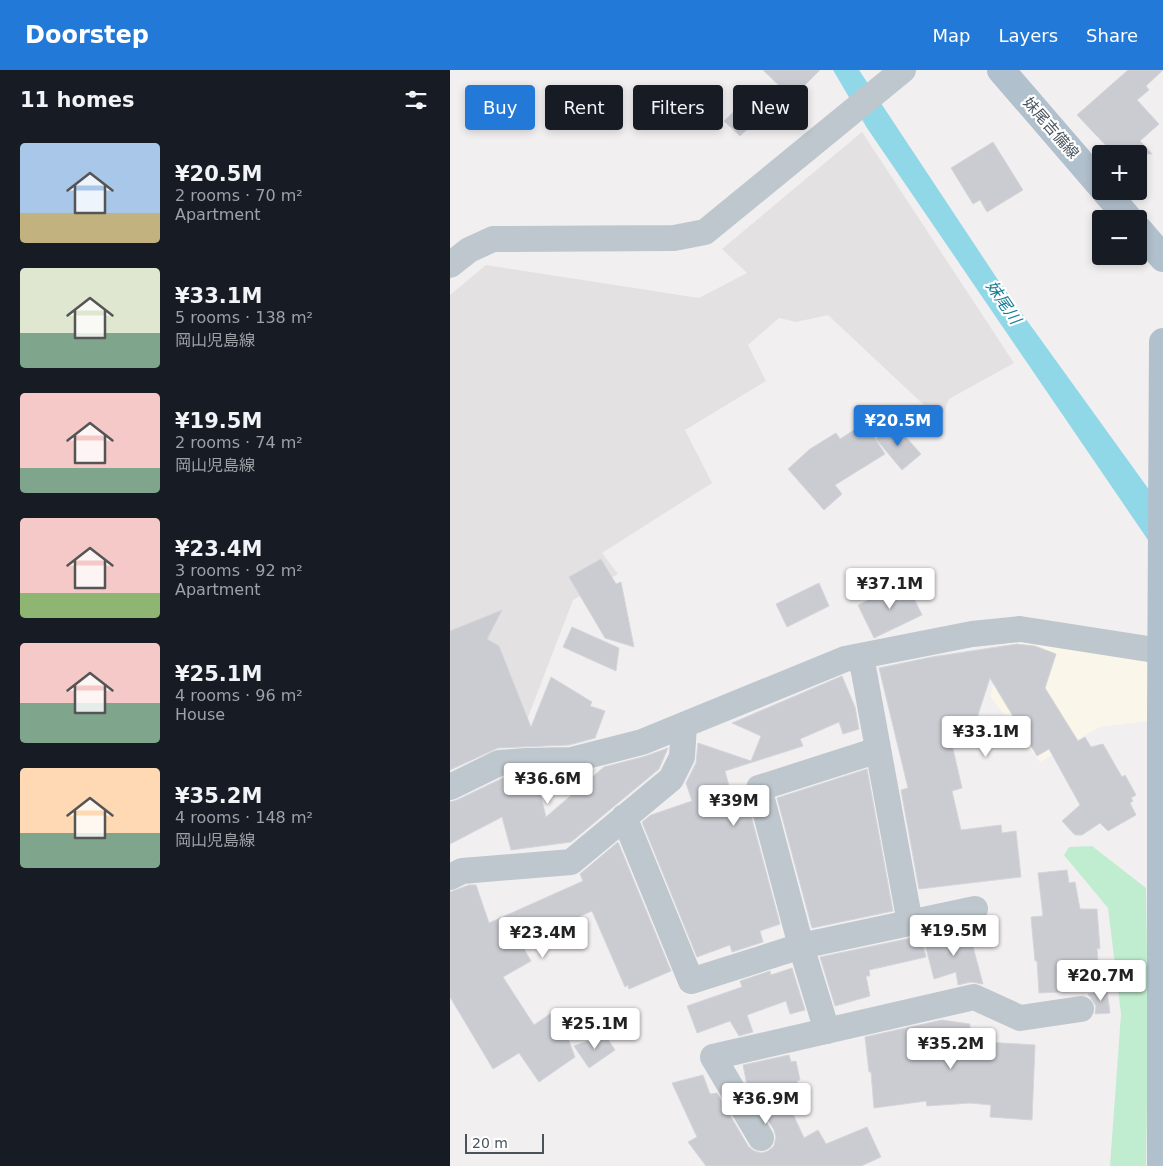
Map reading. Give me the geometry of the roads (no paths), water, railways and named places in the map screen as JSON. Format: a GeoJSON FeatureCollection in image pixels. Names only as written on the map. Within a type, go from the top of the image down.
{"type":"FeatureCollection","features":[{"type":"Feature","properties":{"kind":"main road","name":"妹尾吉備線"},"geometry":{"type":"LineString","coordinates":[[1001,70],[1092,176]]}},
{"type":"Feature","properties":{"kind":"main road"},"geometry":{"type":"LineString","coordinates":[[1113,200],[1122,210]]}},
{"type":"Feature","properties":{"kind":"main road"},"geometry":{"type":"LineString","coordinates":[[1147,239],[1163,258]]}},
{"type":"Feature","properties":{"kind":"main road"},"geometry":{"type":"LineString","coordinates":[[1161,1166],[1161,499],[1163,342]]}},
{"type":"Feature","properties":{"kind":"street"},"geometry":{"type":"LineString","coordinates":[[450,265],[469,250],[493,238],[674,238],[705,232],[895,77]]}},
{"type":"Feature","properties":{"kind":"street"},"geometry":{"type":"LineString","coordinates":[[450,787],[499,763],[571,760],[642,742],[845,660],[972,634],[1020,629],[1161,651]]}},
{"type":"Feature","properties":{"kind":"street"},"geometry":{"type":"LineString","coordinates":[[861,656],[910,923]]}},
{"type":"Feature","properties":{"kind":"street"},"geometry":{"type":"LineString","coordinates":[[450,877],[462,871],[571,862],[671,779],[682,757],[684,725]]}},
{"type":"Feature","properties":{"kind":"street"},"geometry":{"type":"LineString","coordinates":[[827,1030],[801,946],[759,788],[878,750]]}},
{"type":"Feature","properties":{"kind":"street"},"geometry":{"type":"LineString","coordinates":[[624,817],[691,981],[801,946],[975,909]]}},
{"type":"Feature","properties":{"kind":"street"},"geometry":{"type":"LineString","coordinates":[[761,1138],[713,1057],[974,997],[1020,1018],[1081,1009]]}},
{"type":"Feature","properties":{"kind":"water","name":"妹尾川"},"geometry":{"type":"Polygon","coordinates":[[[833,70],[859,70],[1000,283],[1163,509],[1163,562],[867,128],[833,70]]]}}]}
